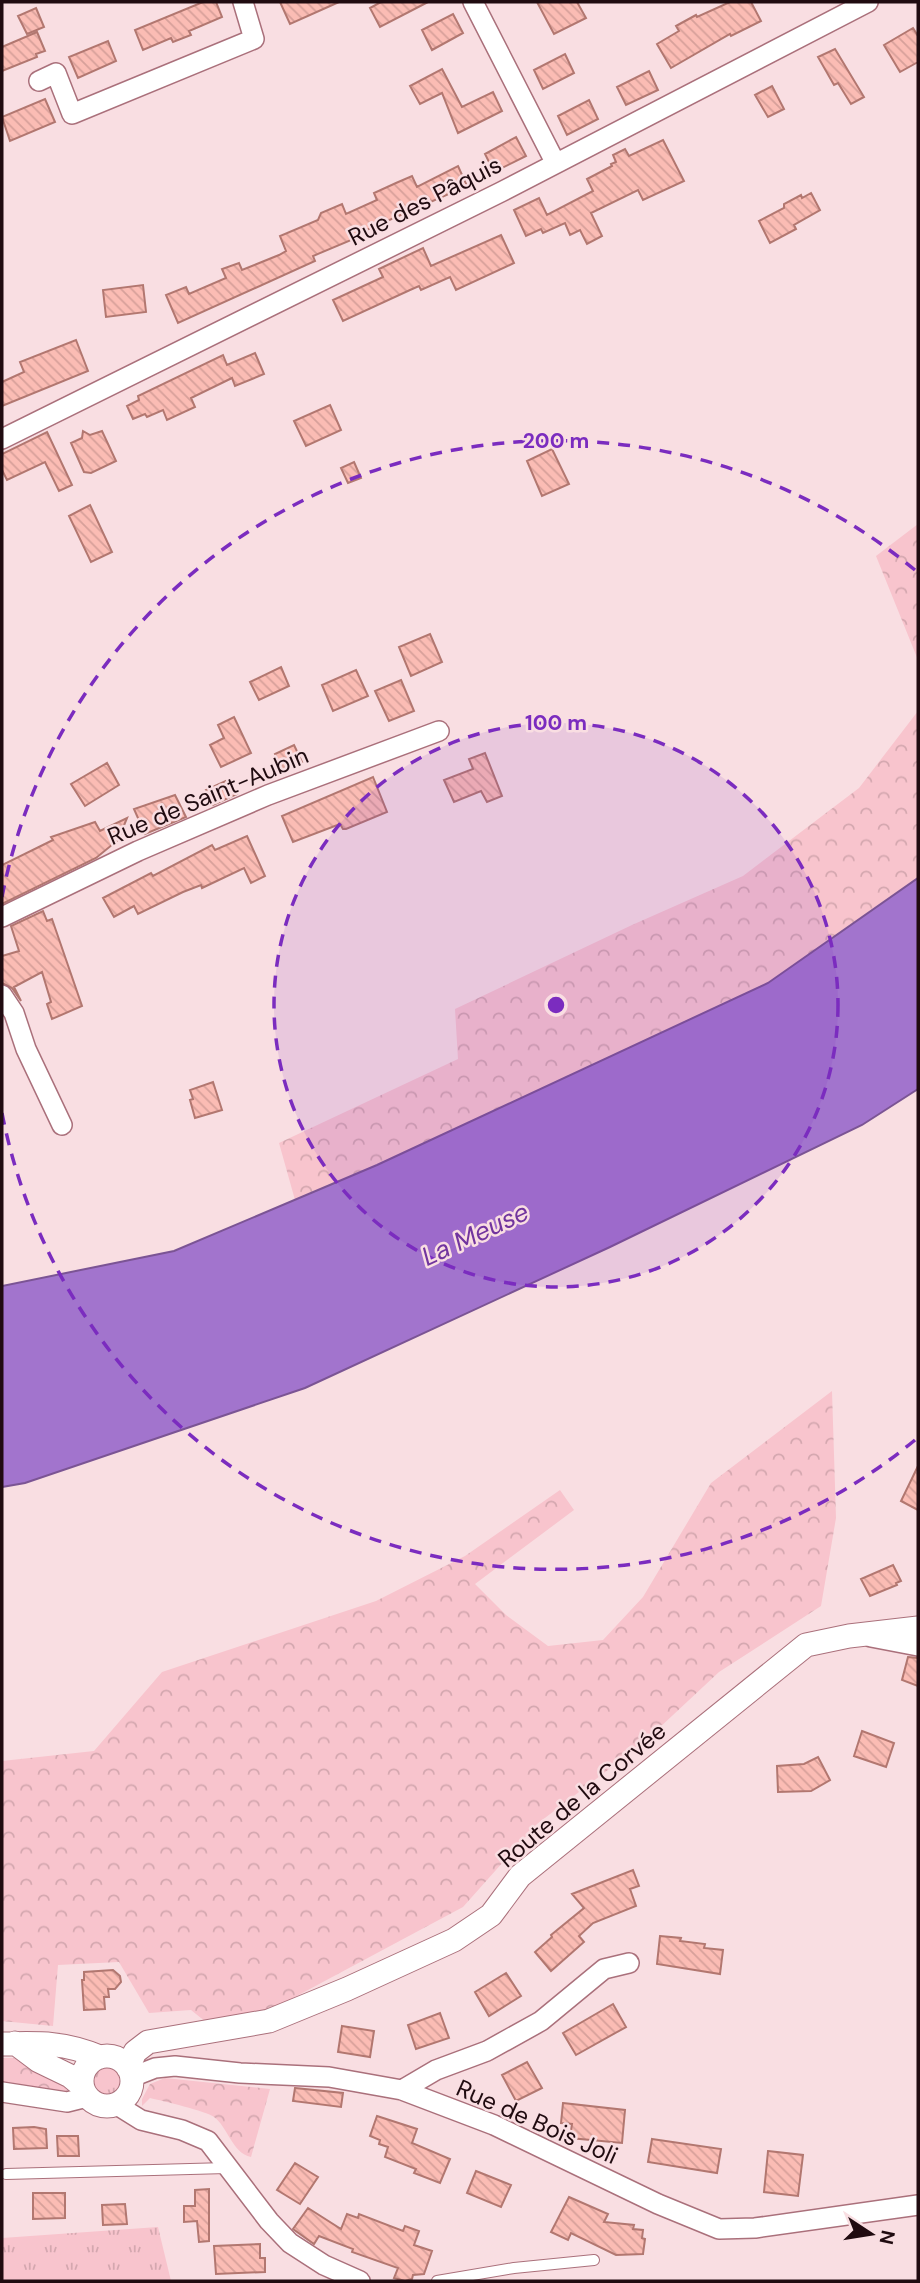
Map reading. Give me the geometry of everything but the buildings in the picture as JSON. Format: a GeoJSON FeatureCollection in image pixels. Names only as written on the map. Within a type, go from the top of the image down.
{"type":"FeatureCollection","features":[{"type":"Feature","properties":{"kind":"street"},"geometry":{"type":"LineString","coordinates":[[39,81],[57,73],[72,114],[254,39],[243,2]]}},
{"type":"Feature","properties":{"kind":"street"},"geometry":{"type":"LineString","coordinates":[[472,2],[555,162]]}},
{"type":"Feature","properties":{"kind":"street","name":"Rue des Pâquis"},"geometry":{"type":"LineString","coordinates":[[2,439],[489,198],[868,2]]}},
{"type":"Feature","properties":{"kind":"street","name":"Rue de Saint-Aubin"},"geometry":{"type":"LineString","coordinates":[[2,917],[138,851],[256,800],[439,731]]}},
{"type":"Feature","properties":{"kind":"street"},"geometry":{"type":"LineString","coordinates":[[2,996],[14,1013],[26,1049],[62,1125]]}},
{"type":"Feature","properties":{"kind":"street","name":"Route de la Corvée"},"geometry":{"type":"LineString","coordinates":[[130,2072],[135,2052],[148,2042],[269,2021],[454,1940],[491,1914],[520,1876],[806,1645],[918,1628]]}},
{"type":"Feature","properties":{"kind":"street"},"geometry":{"type":"LineString","coordinates":[[861,1635],[918,1646]]}},
{"type":"Feature","properties":{"kind":"street"},"geometry":{"type":"LineString","coordinates":[[402,2090],[436,2070],[487,2051],[541,2021],[604,1969],[629,1963]]}},
{"type":"Feature","properties":{"kind":"street"},"geometry":{"type":"LineString","coordinates":[[8,2044],[41,2042],[65,2045],[100,2057],[116,2058],[130,2072],[129,2093],[117,2105]]}},
{"type":"Feature","properties":{"kind":"street"},"geometry":{"type":"LineString","coordinates":[[8,2044],[70,2076],[101,2106],[117,2105],[141,2120],[182,2130],[208,2141],[269,2221],[290,2244],[324,2265],[360,2281]]}},
{"type":"Feature","properties":{"kind":"street"},"geometry":{"type":"LineString","coordinates":[[84,2091],[83,2071],[93,2060],[100,2057]]}},
{"type":"Feature","properties":{"kind":"street","name":"Rue de Bois Joli"},"geometry":{"type":"LineString","coordinates":[[130,2072],[175,2066],[240,2073],[329,2077],[402,2090],[494,2125],[657,2204],[719,2229],[755,2228],[918,2206]]}},
{"type":"Feature","properties":{"kind":"street"},"geometry":{"type":"LineString","coordinates":[[2,2092],[67,2102],[84,2091]]}},
{"type":"Feature","properties":{"kind":"lane"},"geometry":{"type":"LineString","coordinates":[[6,2174],[228,2168]]}},
{"type":"Feature","properties":{"kind":"lane"},"geometry":{"type":"LineString","coordinates":[[437,2281],[514,2268],[594,2260]]}},
{"type":"Feature","properties":{"kind":"green space"},"geometry":{"type":"Polygon","coordinates":[[[918,524],[918,660],[876,556],[918,524]]]}},
{"type":"Feature","properties":{"kind":"green space"},"geometry":{"type":"Polygon","coordinates":[[[918,711],[918,878],[768,983],[377,1165],[295,1200],[279,1143],[458,1059],[455,1009],[743,876],[859,788],[918,711]]]}},
{"type":"Feature","properties":{"kind":"green space"},"geometry":{"type":"Polygon","coordinates":[[[832,1391],[836,1518],[821,1606],[719,1672],[642,1744],[537,1824],[463,1907],[265,2013],[206,2022],[191,2010],[149,2013],[119,1962],[58,1965],[53,2026],[2,2021],[2,1761],[94,1751],[162,1672],[376,1601],[465,1556],[560,1490],[574,1510],[475,1584],[506,1615],[548,1646],[603,1640],[643,1597],[711,1483],[832,1391]]]}},
{"type":"Feature","properties":{"kind":"green space"},"geometry":{"type":"Polygon","coordinates":[[[2,2058],[14,2058],[63,2079],[67,2091],[64,2096],[2,2086],[2,2058]]]}},
{"type":"Feature","properties":{"kind":"green space"},"geometry":{"type":"Polygon","coordinates":[[[107,2068],[116,2072],[120,2081],[116,2090],[107,2094],[98,2090],[94,2081],[98,2072],[107,2068]]]}},
{"type":"Feature","properties":{"kind":"green space"},"geometry":{"type":"Polygon","coordinates":[[[165,2078],[270,2089],[251,2157],[239,2150],[214,2117],[150,2098],[142,2106],[142,2099],[150,2084],[165,2078]]]}},
{"type":"Feature","properties":{"kind":"green space"},"geometry":{"type":"Polygon","coordinates":[[[158,2227],[171,2281],[2,2281],[2,2238],[158,2227]]]}},
{"type":"Feature","properties":{"kind":"water","name":"La Meuse"},"geometry":{"type":"Polygon","coordinates":[[[918,878],[918,1089],[862,1125],[610,1247],[305,1388],[25,1483],[2,1487],[2,1286],[174,1251],[377,1165],[768,983],[918,878]]]}}]}
